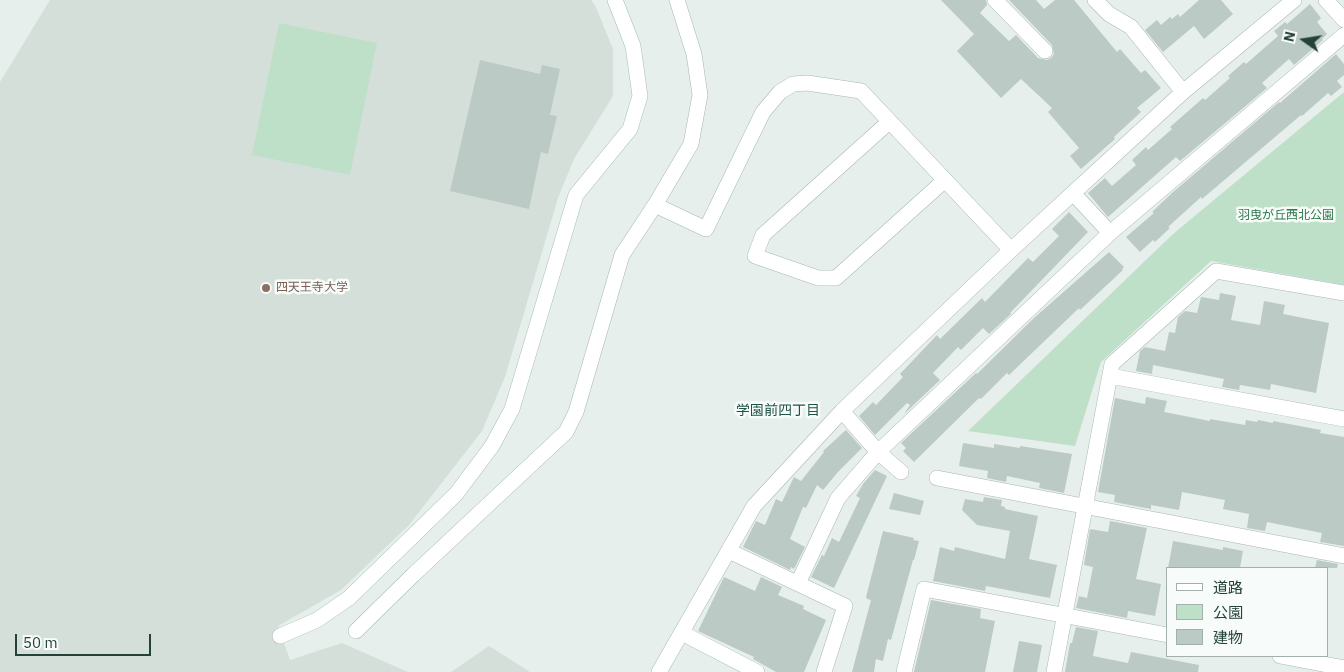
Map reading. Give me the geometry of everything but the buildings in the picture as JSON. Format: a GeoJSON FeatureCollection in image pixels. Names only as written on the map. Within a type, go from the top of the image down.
{"type":"FeatureCollection","features":[{"type":"Feature","properties":{"kind":"street"},"geometry":{"type":"LineString","coordinates":[[280,636],[317,620],[349,598],[409,541],[456,494],[492,446],[512,410],[576,195],[630,129],[640,96],[633,46],[615,0]]}},
{"type":"Feature","properties":{"kind":"street"},"geometry":{"type":"LineString","coordinates":[[356,631],[566,432],[576,412],[622,255],[691,144],[700,95],[694,54],[677,0]]}},
{"type":"Feature","properties":{"kind":"street"},"geometry":{"type":"LineString","coordinates":[[995,0],[1045,51]]}},
{"type":"Feature","properties":{"kind":"street"},"geometry":{"type":"LineString","coordinates":[[1095,0],[1109,14],[1131,27],[1183,92]]}},
{"type":"Feature","properties":{"kind":"street"},"geometry":{"type":"LineString","coordinates":[[659,672],[754,506],[842,411],[1010,250],[1183,92],[1294,0]]}},
{"type":"Feature","properties":{"kind":"street"},"geometry":{"type":"LineString","coordinates":[[1326,0],[1344,20]]}},
{"type":"Feature","properties":{"kind":"street"},"geometry":{"type":"LineString","coordinates":[[798,584],[838,498],[878,452],[1110,233],[1344,35]]}},
{"type":"Feature","properties":{"kind":"street"},"geometry":{"type":"LineString","coordinates":[[654,205],[706,229],[763,112],[780,92],[792,84],[806,83],[861,91],[1010,250]]}},
{"type":"Feature","properties":{"kind":"street"},"geometry":{"type":"LineString","coordinates":[[889,122],[764,235],[755,256],[818,278],[836,278],[945,180]]}},
{"type":"Feature","properties":{"kind":"street"},"geometry":{"type":"LineString","coordinates":[[1073,193],[1110,233]]}},
{"type":"Feature","properties":{"kind":"street"},"geometry":{"type":"LineString","coordinates":[[1054,672],[1112,364],[1216,271],[1344,294]]}},
{"type":"Feature","properties":{"kind":"street"},"geometry":{"type":"LineString","coordinates":[[1110,376],[1344,419]]}},
{"type":"Feature","properties":{"kind":"street"},"geometry":{"type":"LineString","coordinates":[[842,411],[878,452],[901,472]]}},
{"type":"Feature","properties":{"kind":"street"},"geometry":{"type":"LineString","coordinates":[[937,478],[1344,556]]}},
{"type":"Feature","properties":{"kind":"street"},"geometry":{"type":"LineString","coordinates":[[729,551],[845,606],[824,672]]}},
{"type":"Feature","properties":{"kind":"street"},"geometry":{"type":"LineString","coordinates":[[904,672],[924,589],[1166,635]]}},
{"type":"Feature","properties":{"kind":"street"},"geometry":{"type":"LineString","coordinates":[[682,633],[757,672]]}},
{"type":"Feature","properties":{"kind":"street"},"geometry":{"type":"LineString","coordinates":[[1285,657],[1344,668]]}},
{"type":"Feature","properties":{"kind":"shaded area","name":"四天王寺大学"},"geometry":{"type":"Polygon","coordinates":[[[50,0],[591,0],[595,5],[613,49],[613,96],[574,159],[558,198],[505,377],[482,431],[409,525],[341,590],[278,626],[290,660],[342,643],[408,672],[0,672],[0,82],[50,0]]]}},
{"type":"Feature","properties":{"kind":"shaded area"},"geometry":{"type":"Polygon","coordinates":[[[489,646],[530,672],[451,672],[489,646]]]}},
{"type":"Feature","properties":{"kind":"green space"},"geometry":{"type":"Polygon","coordinates":[[[279,23],[377,43],[350,175],[252,155],[279,23]]]}},
{"type":"Feature","properties":{"kind":"green space","name":"羽曳が丘西北公園"},"geometry":{"type":"Polygon","coordinates":[[[1344,92],[1344,285],[1211,261],[1101,362],[1075,446],[968,431],[1173,234],[1344,92]]]}},
{"type":"Feature","properties":{"kind":"place","name":"四天王寺大学"},"geometry":{"type":"Point","coordinates":[266,288]}},
{"type":"Feature","properties":{"kind":"district","name":"学園前四丁目"},"geometry":{"type":"Point","coordinates":[778,411]}}]}
